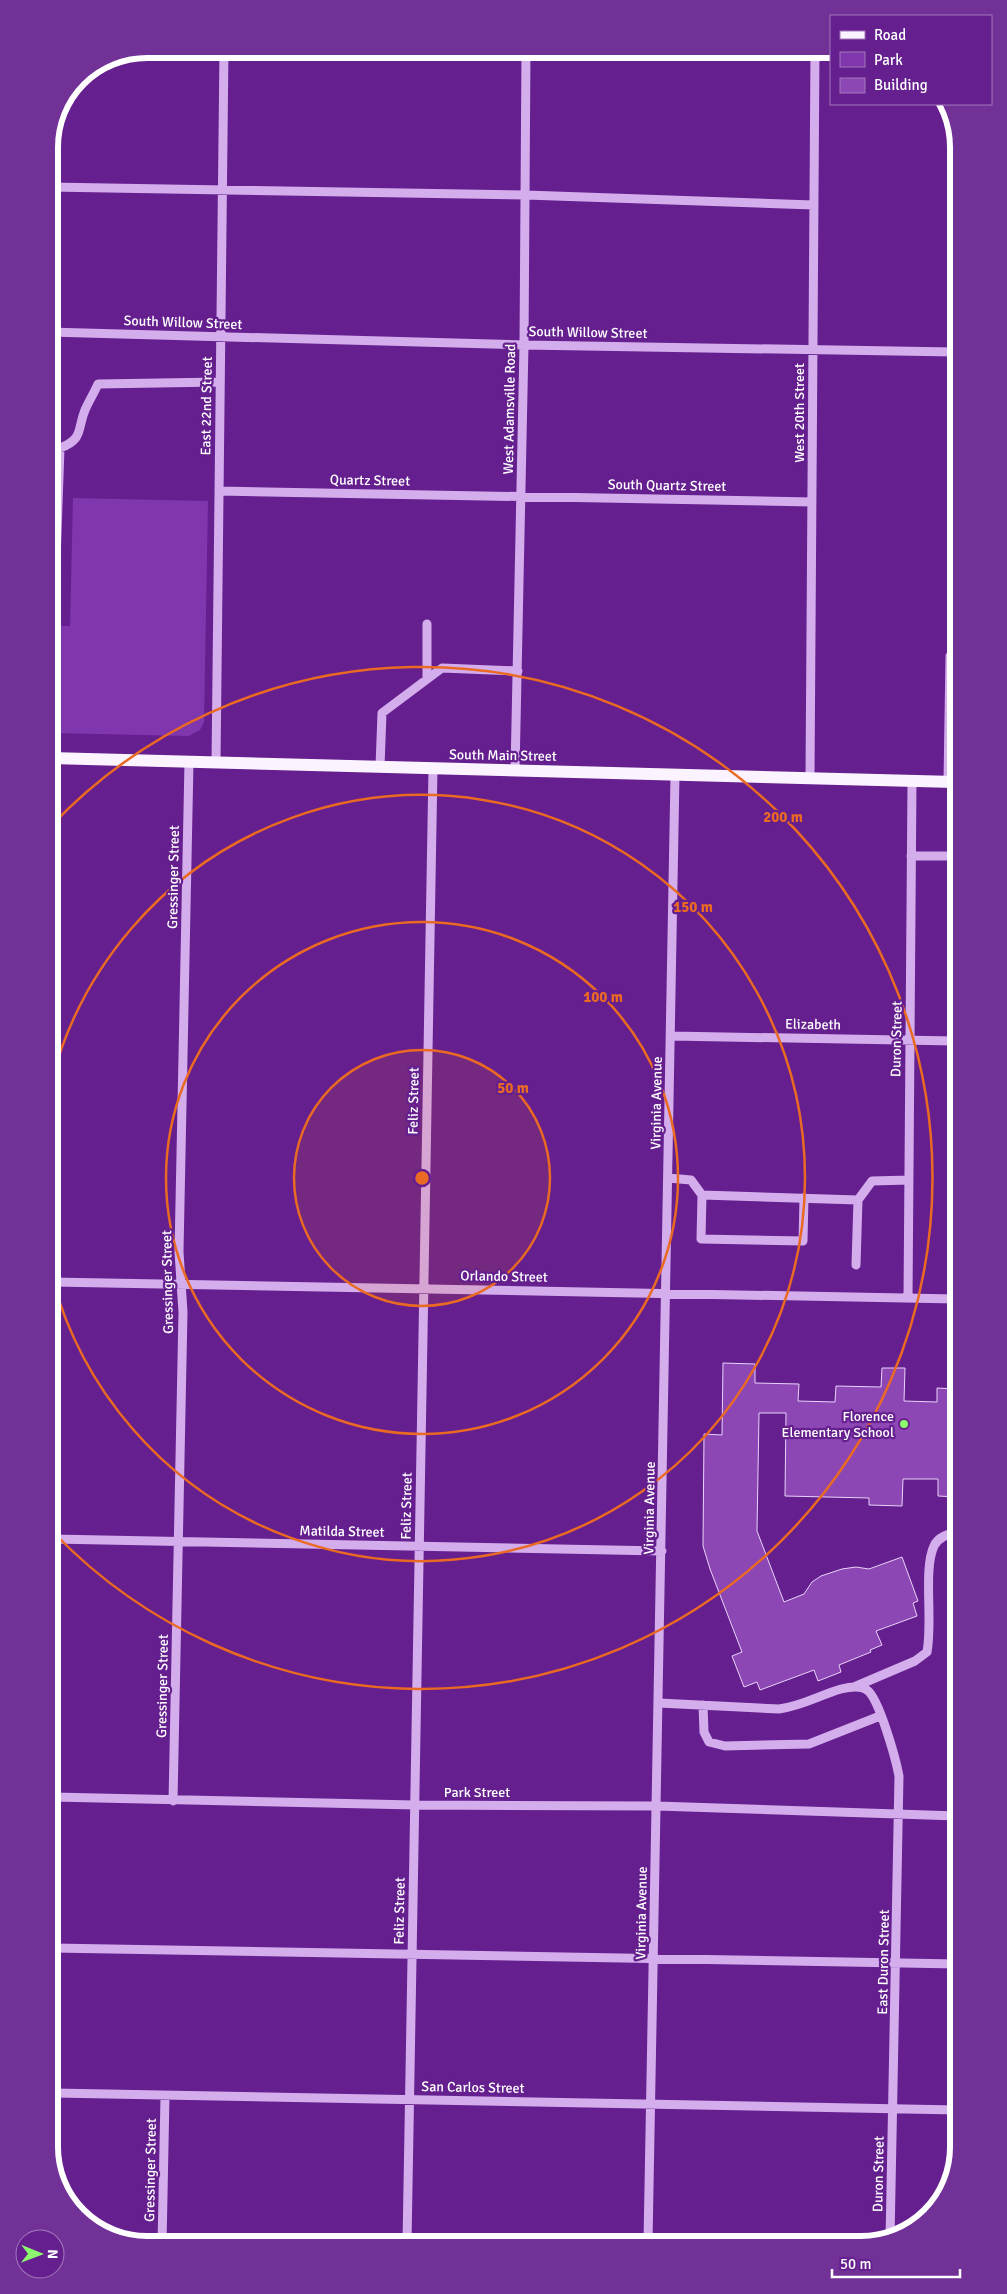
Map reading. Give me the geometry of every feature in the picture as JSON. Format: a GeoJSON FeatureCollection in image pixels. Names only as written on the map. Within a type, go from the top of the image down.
{"type":"FeatureCollection","features":[{"type":"Feature","properties":{"kind":"main road","name":"South Main Street"},"geometry":{"type":"LineString","coordinates":[[58,758],[950,782]]}},
{"type":"Feature","properties":{"kind":"street","name":"East 22nd Street"},"geometry":{"type":"LineString","coordinates":[[216,763],[224,58]]}},
{"type":"Feature","properties":{"kind":"street","name":"West Adamsville Road"},"geometry":{"type":"LineString","coordinates":[[515,771],[524,345],[526,58]]}},
{"type":"Feature","properties":{"kind":"street","name":"West 20th Street"},"geometry":{"type":"LineString","coordinates":[[810,778],[815,58]]}},
{"type":"Feature","properties":{"kind":"street"},"geometry":{"type":"LineString","coordinates":[[58,187],[526,195],[814,205]]}},
{"type":"Feature","properties":{"kind":"street","name":"South Willow Street"},"geometry":{"type":"LineString","coordinates":[[58,332],[524,345],[950,352]]}},
{"type":"Feature","properties":{"kind":"street"},"geometry":{"type":"LineString","coordinates":[[58,505],[60,448],[72,444],[80,430],[84,412],[98,384],[220,382]]}},
{"type":"Feature","properties":{"kind":"street","name":"Quartz Street"},"geometry":{"type":"LineString","coordinates":[[219,491],[521,496]]}},
{"type":"Feature","properties":{"kind":"street","name":"South Quartz Street"},"geometry":{"type":"LineString","coordinates":[[521,496],[812,502]]}},
{"type":"Feature","properties":{"kind":"street"},"geometry":{"type":"LineString","coordinates":[[426,679],[427,624]]}},
{"type":"Feature","properties":{"kind":"street"},"geometry":{"type":"LineString","coordinates":[[380,767],[382,713],[426,679],[442,668],[518,671]]}},
{"type":"Feature","properties":{"kind":"street","name":"Gressinger Street"},"geometry":{"type":"LineString","coordinates":[[173,1801],[183,1312],[179,1252],[188,762]]}},
{"type":"Feature","properties":{"kind":"street","name":"Feliz Street"},"geometry":{"type":"LineString","coordinates":[[407,2236],[433,768]]}},
{"type":"Feature","properties":{"kind":"street","name":"Virginia Avenue"},"geometry":{"type":"LineString","coordinates":[[648,2236],[667,1293],[675,775]]}},
{"type":"Feature","properties":{"kind":"street","name":"Duron Street"},"geometry":{"type":"LineString","coordinates":[[908,1298],[912,781]]}},
{"type":"Feature","properties":{"kind":"street"},"geometry":{"type":"LineString","coordinates":[[911,856],[950,856]]}},
{"type":"Feature","properties":{"kind":"street","name":"Elizabeth"},"geometry":{"type":"LineString","coordinates":[[671,1036],[950,1041]]}},
{"type":"Feature","properties":{"kind":"street"},"geometry":{"type":"LineString","coordinates":[[668,1178],[691,1180],[702,1195],[701,1239],[803,1241],[804,1198]]}},
{"type":"Feature","properties":{"kind":"street"},"geometry":{"type":"LineString","coordinates":[[856,1265],[858,1200],[872,1181],[909,1180]]}},
{"type":"Feature","properties":{"kind":"street"},"geometry":{"type":"LineString","coordinates":[[702,1195],[858,1200]]}},
{"type":"Feature","properties":{"kind":"street","name":"Orlando Street"},"geometry":{"type":"LineString","coordinates":[[58,1282],[950,1299]]}},
{"type":"Feature","properties":{"kind":"street"},"geometry":{"type":"LineString","coordinates":[[659,1703],[779,1709],[796,1707],[840,1689],[854,1687],[915,1661],[927,1652],[930,1636],[930,1564],[934,1544],[946,1534],[950,1533]]}},
{"type":"Feature","properties":{"kind":"street","name":"Matilda Street"},"geometry":{"type":"LineString","coordinates":[[58,1539],[662,1551]]}},
{"type":"Feature","properties":{"kind":"street","name":"East Duron Street"},"geometry":{"type":"LineString","coordinates":[[854,1687],[867,1690],[874,1700],[896,1756],[899,1776],[900,1816],[893,2108]]}},
{"type":"Feature","properties":{"kind":"street"},"geometry":{"type":"LineString","coordinates":[[703,1705],[704,1732],[709,1742],[725,1746],[810,1744],[880,1716]]}},
{"type":"Feature","properties":{"kind":"street","name":"Park Street"},"geometry":{"type":"LineString","coordinates":[[58,1797],[415,1805],[657,1806],[900,1816],[950,1816]]}},
{"type":"Feature","properties":{"kind":"street"},"geometry":{"type":"LineString","coordinates":[[58,1948],[412,1955],[654,1957],[950,1964]]}},
{"type":"Feature","properties":{"kind":"street","name":"San Carlos Street"},"geometry":{"type":"LineString","coordinates":[[58,2093],[950,2110]]}},
{"type":"Feature","properties":{"kind":"street","name":"Gressinger Street"},"geometry":{"type":"LineString","coordinates":[[162,2236],[165,2096]]}},
{"type":"Feature","properties":{"kind":"street","name":"Duron Street"},"geometry":{"type":"LineString","coordinates":[[890,2231],[893,2108]]}},
{"type":"Feature","properties":{"kind":"green space"},"geometry":{"type":"Polygon","coordinates":[[[73,498],[208,501],[204,722],[200,730],[189,736],[58,733],[58,626],[70,626],[73,498]]]}},
{"type":"Feature","properties":{"kind":"building"},"geometry":{"type":"Polygon","coordinates":[[[723,1363],[755,1364],[755,1383],[799,1384],[798,1401],[835,1402],[836,1386],[881,1387],[882,1368],[905,1368],[904,1401],[937,1402],[937,1388],[950,1389],[950,1497],[938,1496],[938,1479],[903,1479],[902,1506],[869,1505],[869,1498],[785,1496],[786,1413],[759,1413],[757,1531],[784,1602],[804,1594],[812,1582],[821,1576],[842,1569],[856,1567],[869,1569],[902,1557],[918,1601],[913,1603],[917,1616],[876,1631],[882,1645],[870,1650],[871,1652],[839,1665],[841,1672],[818,1681],[814,1670],[760,1690],[757,1682],[744,1687],[732,1656],[742,1652],[703,1546],[704,1434],[722,1435],[723,1363]]]}},
{"type":"Feature","properties":{"kind":"place","name":"Florence Elementary School"},"geometry":{"type":"Point","coordinates":[904,1424]}}]}
